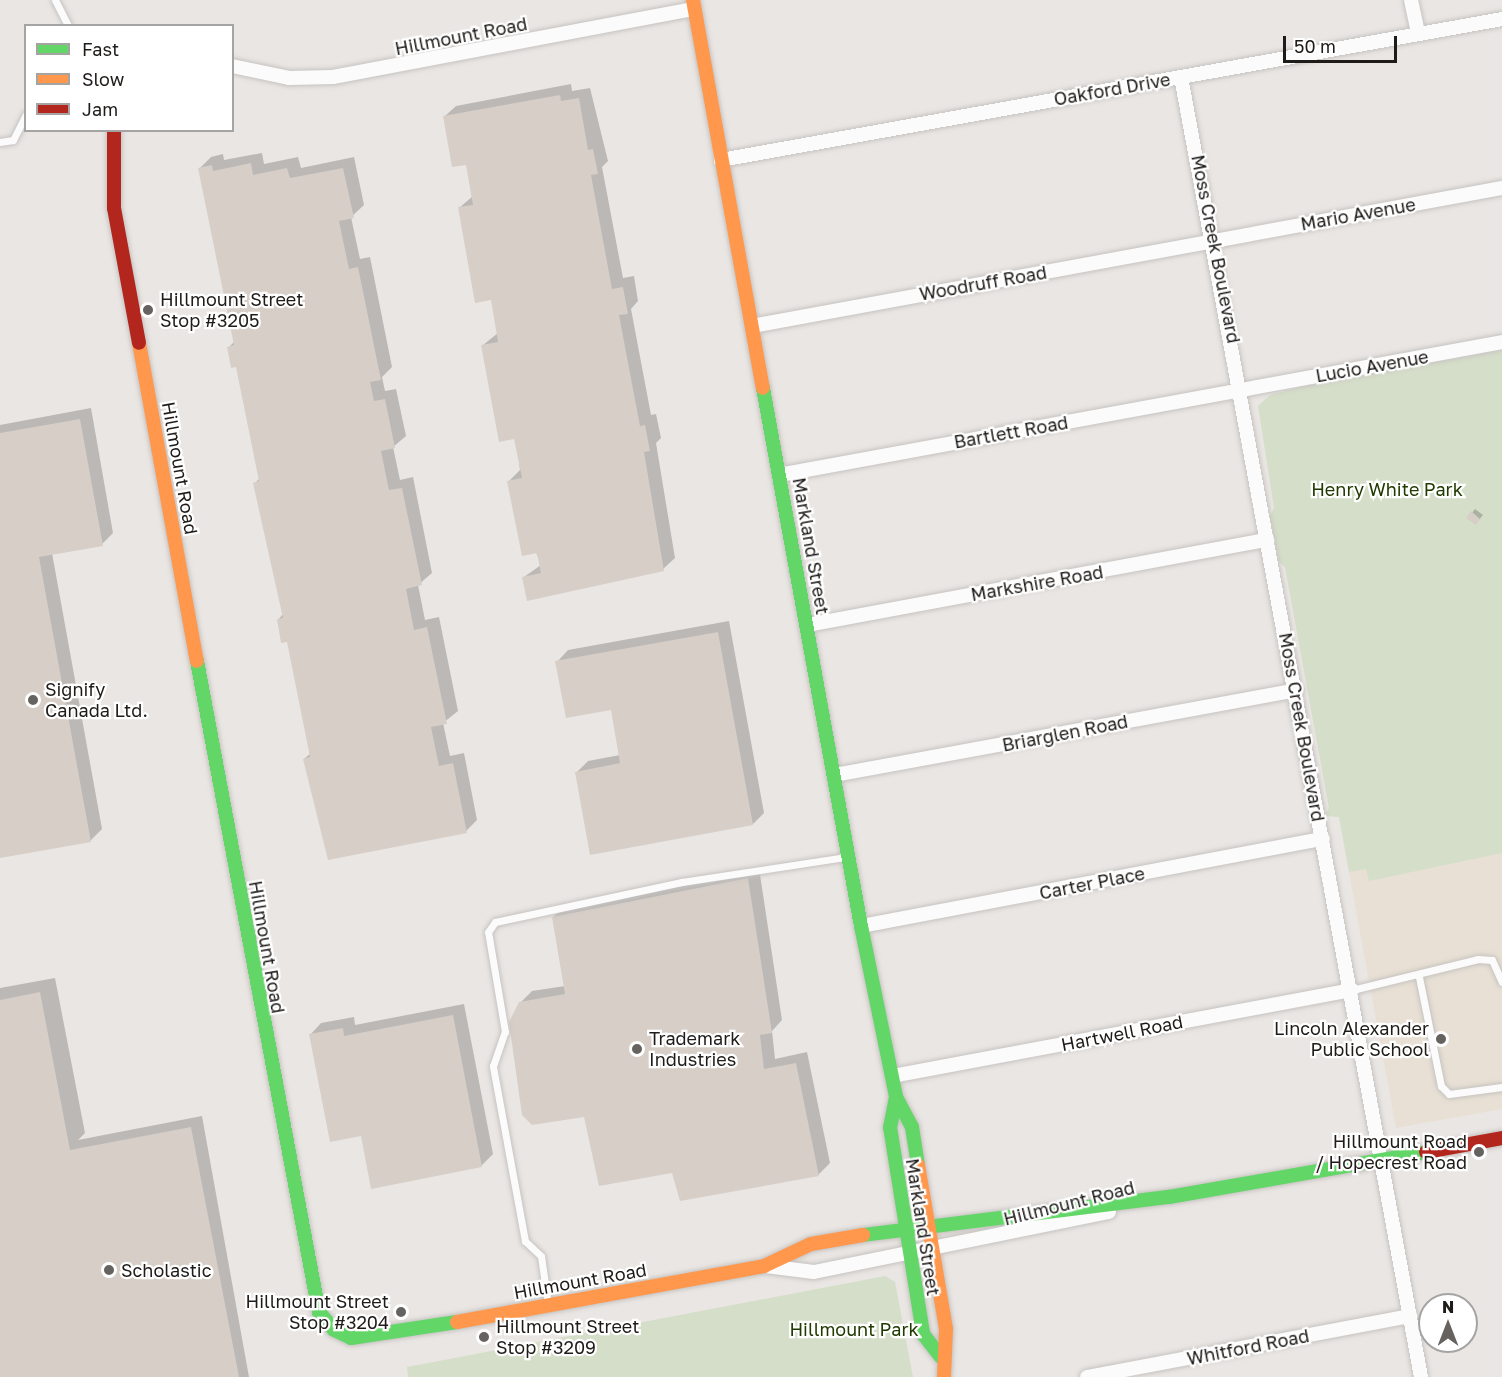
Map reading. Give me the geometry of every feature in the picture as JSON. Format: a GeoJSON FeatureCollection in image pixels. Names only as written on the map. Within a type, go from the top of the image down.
{"type":"FeatureCollection","features":[{"type":"Feature","properties":{"kind":"street"},"geometry":{"type":"LineString","coordinates":[[1411,0],[1418,33]]}},
{"type":"Feature","properties":{"kind":"street","name":"Hillmount Road"},"geometry":{"type":"LineString","coordinates":[[234,66],[289,78],[333,77],[694,5]]}},
{"type":"Feature","properties":{"kind":"street","name":"Markland Street"},"geometry":{"type":"LineString","coordinates":[[694,5],[861,927],[896,1097],[912,1127],[946,1329],[941,1356],[944,1377]]}},
{"type":"Feature","properties":{"kind":"street","name":"Oakford Drive"},"geometry":{"type":"LineString","coordinates":[[721,160],[1502,19]]}},
{"type":"Feature","properties":{"kind":"street","name":"Moss Creek Boulevard"},"geometry":{"type":"LineString","coordinates":[[1181,77],[1215,240],[1352,990],[1379,1160],[1421,1377]]}},
{"type":"Feature","properties":{"kind":"street","name":"Hillmount Road"},"geometry":{"type":"LineString","coordinates":[[114,132],[114,208],[316,1305],[334,1330],[358,1339],[764,1266],[811,1244],[905,1229],[930,1228],[1169,1197],[1502,1138]]}},
{"type":"Feature","properties":{"kind":"street","name":"Mario Avenue"},"geometry":{"type":"LineString","coordinates":[[1215,240],[1502,188]]}},
{"type":"Feature","properties":{"kind":"street","name":"Woodruff Road"},"geometry":{"type":"LineString","coordinates":[[752,326],[1215,240]]}},
{"type":"Feature","properties":{"kind":"street","name":"Lucio Avenue"},"geometry":{"type":"LineString","coordinates":[[1242,389],[1502,342]]}},
{"type":"Feature","properties":{"kind":"street","name":"Bartlett Road"},"geometry":{"type":"LineString","coordinates":[[779,475],[1242,389]]}},
{"type":"Feature","properties":{"kind":"street","name":"Markshire Road"},"geometry":{"type":"LineString","coordinates":[[807,626],[1268,540]]}},
{"type":"Feature","properties":{"kind":"street","name":"Briarglen Road"},"geometry":{"type":"LineString","coordinates":[[834,775],[1296,690]]}},
{"type":"Feature","properties":{"kind":"street","name":"Carter Place"},"geometry":{"type":"LineString","coordinates":[[861,927],[1323,839]]}},
{"type":"Feature","properties":{"kind":"street","name":"Hartwell Road"},"geometry":{"type":"LineString","coordinates":[[892,1076],[1352,990]]}},
{"type":"Feature","properties":{"kind":"street","name":"Markland Street"},"geometry":{"type":"LineString","coordinates":[[896,1097],[890,1127],[922,1334],[941,1356]]}},
{"type":"Feature","properties":{"kind":"street","name":"Hillmount Road"},"geometry":{"type":"LineString","coordinates":[[764,1266],[814,1272],[933,1251],[1169,1197]]}},
{"type":"Feature","properties":{"kind":"street","name":"Whitford Road"},"geometry":{"type":"LineString","coordinates":[[1086,1377],[1410,1316]]}},
{"type":"Feature","properties":{"kind":"lane"},"geometry":{"type":"LineString","coordinates":[[53,1],[67,24]]}},
{"type":"Feature","properties":{"kind":"lane"},"geometry":{"type":"LineString","coordinates":[[0,142],[13,140],[24,118]]}},
{"type":"Feature","properties":{"kind":"lane"},"geometry":{"type":"LineString","coordinates":[[548,1306],[541,1256],[525,1241],[493,1066],[505,1032],[488,932],[495,922],[682,882],[849,857]]}},
{"type":"Feature","properties":{"kind":"lane"},"geometry":{"type":"LineString","coordinates":[[1352,990],[1419,978],[1478,959],[1492,960],[1502,982]]}},
{"type":"Feature","properties":{"kind":"lane"},"geometry":{"type":"LineString","coordinates":[[1419,978],[1441,1086],[1449,1094],[1502,1087]]}},
{"type":"Feature","properties":{"kind":"shaded area","name":"Lincoln Alexander Public School"},"geometry":{"type":"Polygon","coordinates":[[[1502,838],[1502,1109],[1396,1128],[1349,872],[1502,838]]]}},
{"type":"Feature","properties":{"kind":"green space","name":"Henry White Park"},"geometry":{"type":"Polygon","coordinates":[[[1502,350],[1502,853],[1369,881],[1366,869],[1349,872],[1339,817],[1324,816],[1329,808],[1285,567],[1279,562],[1270,516],[1274,508],[1258,406],[1270,395],[1301,387],[1502,350]]]}},
{"type":"Feature","properties":{"kind":"green space","name":"Hillmount Park"},"geometry":{"type":"Polygon","coordinates":[[[885,1276],[895,1282],[913,1377],[408,1377],[407,1367],[885,1276]]]}},
{"type":"Feature","properties":{"kind":"building"},"geometry":{"type":"Polygon","coordinates":[[[560,95],[561,101],[579,98],[588,150],[593,149],[598,174],[591,175],[612,289],[623,287],[628,314],[619,315],[640,426],[645,425],[650,451],[644,452],[664,571],[527,601],[522,577],[541,573],[537,553],[522,556],[507,481],[522,478],[514,439],[499,442],[481,345],[498,342],[491,300],[475,303],[458,207],[473,205],[466,165],[452,167],[443,116],[560,95]]]}},
{"type":"Feature","properties":{"kind":"building"},"geometry":{"type":"Polygon","coordinates":[[[251,163],[253,175],[287,168],[290,178],[343,168],[354,218],[339,221],[349,269],[358,267],[381,380],[370,382],[374,401],[385,399],[395,448],[381,451],[389,490],[402,488],[422,585],[406,589],[414,630],[427,627],[447,724],[431,727],[439,766],[453,763],[467,833],[328,860],[303,759],[310,757],[287,642],[281,643],[277,619],[283,618],[253,483],[259,481],[236,367],[231,368],[227,347],[234,345],[198,168],[212,165],[213,171],[251,163]]]}},
{"type":"Feature","properties":{"kind":"building","name":"Signify Canada Ltd."},"geometry":{"type":"Polygon","coordinates":[[[80,419],[103,546],[39,557],[91,842],[0,858],[0,433],[80,419]]]}},
{"type":"Feature","properties":{"kind":"building"},"geometry":{"type":"Polygon","coordinates":[[[1471,511],[1480,519],[1476,525],[1466,518],[1471,511]]]}},
{"type":"Feature","properties":{"kind":"building"},"geometry":{"type":"Polygon","coordinates":[[[718,632],[753,825],[590,855],[575,772],[620,763],[611,710],[566,718],[555,661],[718,632]]]}},
{"type":"Feature","properties":{"kind":"building","name":"Trademark Industries"},"geometry":{"type":"Polygon","coordinates":[[[748,878],[772,1033],[760,1035],[764,1069],[796,1063],[819,1176],[680,1201],[672,1173],[599,1186],[584,1117],[532,1125],[522,1115],[509,1022],[519,1002],[565,994],[552,917],[748,878]]]}},
{"type":"Feature","properties":{"kind":"building","name":"Scholastic"},"geometry":{"type":"Polygon","coordinates":[[[40,992],[70,1150],[191,1127],[239,1377],[0,1377],[0,1000],[40,992]]]}},
{"type":"Feature","properties":{"kind":"building"},"geometry":{"type":"Polygon","coordinates":[[[453,1015],[482,1167],[371,1189],[361,1136],[330,1142],[309,1034],[343,1028],[344,1036],[453,1015]]]}},
{"type":"Feature","properties":{"kind":"traffic: fast"},"geometry":{"type":"LineString","coordinates":[[763,388],[861,926],[896,1097],[912,1127],[918,1165]]}},
{"type":"Feature","properties":{"kind":"traffic: fast"},"geometry":{"type":"LineString","coordinates":[[197,661],[319,1312],[334,1330],[351,1338],[457,1322]]}},
{"type":"Feature","properties":{"kind":"traffic: fast"},"geometry":{"type":"LineString","coordinates":[[896,1097],[890,1127],[923,1334],[941,1357]]}},
{"type":"Feature","properties":{"kind":"traffic: fast"},"geometry":{"type":"LineString","coordinates":[[863,1235],[1169,1197],[1426,1152]]}},
{"type":"Feature","properties":{"kind":"traffic: slow"},"geometry":{"type":"LineString","coordinates":[[693,0],[763,388]]}},
{"type":"Feature","properties":{"kind":"traffic: slow"},"geometry":{"type":"LineString","coordinates":[[139,343],[197,661]]}},
{"type":"Feature","properties":{"kind":"traffic: slow"},"geometry":{"type":"LineString","coordinates":[[918,1165],[946,1329],[944,1377]]}},
{"type":"Feature","properties":{"kind":"traffic: slow"},"geometry":{"type":"LineString","coordinates":[[457,1322],[764,1266],[811,1244],[863,1235]]}},
{"type":"Feature","properties":{"kind":"traffic: jam"},"geometry":{"type":"LineString","coordinates":[[114,132],[114,208],[139,343]]}},
{"type":"Feature","properties":{"kind":"traffic: jam"},"geometry":{"type":"LineString","coordinates":[[1426,1152],[1502,1138]]}},
{"type":"Feature","properties":{"kind":"place","name":"Hillmount Street Stop #3205"},"geometry":{"type":"Point","coordinates":[148,310]}},
{"type":"Feature","properties":{"kind":"place","name":"Signify Canada Ltd."},"geometry":{"type":"Point","coordinates":[33,700]}},
{"type":"Feature","properties":{"kind":"place","name":"Lincoln Alexander Public School"},"geometry":{"type":"Point","coordinates":[1441,1039]}},
{"type":"Feature","properties":{"kind":"place","name":"Trademark Industries"},"geometry":{"type":"Point","coordinates":[637,1049]}},
{"type":"Feature","properties":{"kind":"place","name":"Hillmount Road / Hopecrest Road"},"geometry":{"type":"Point","coordinates":[1479,1152]}},
{"type":"Feature","properties":{"kind":"place","name":"Scholastic"},"geometry":{"type":"Point","coordinates":[109,1270]}},
{"type":"Feature","properties":{"kind":"place","name":"Hillmount Street Stop #3204"},"geometry":{"type":"Point","coordinates":[401,1312]}},
{"type":"Feature","properties":{"kind":"place","name":"Hillmount Street Stop #3209"},"geometry":{"type":"Point","coordinates":[484,1337]}}]}
